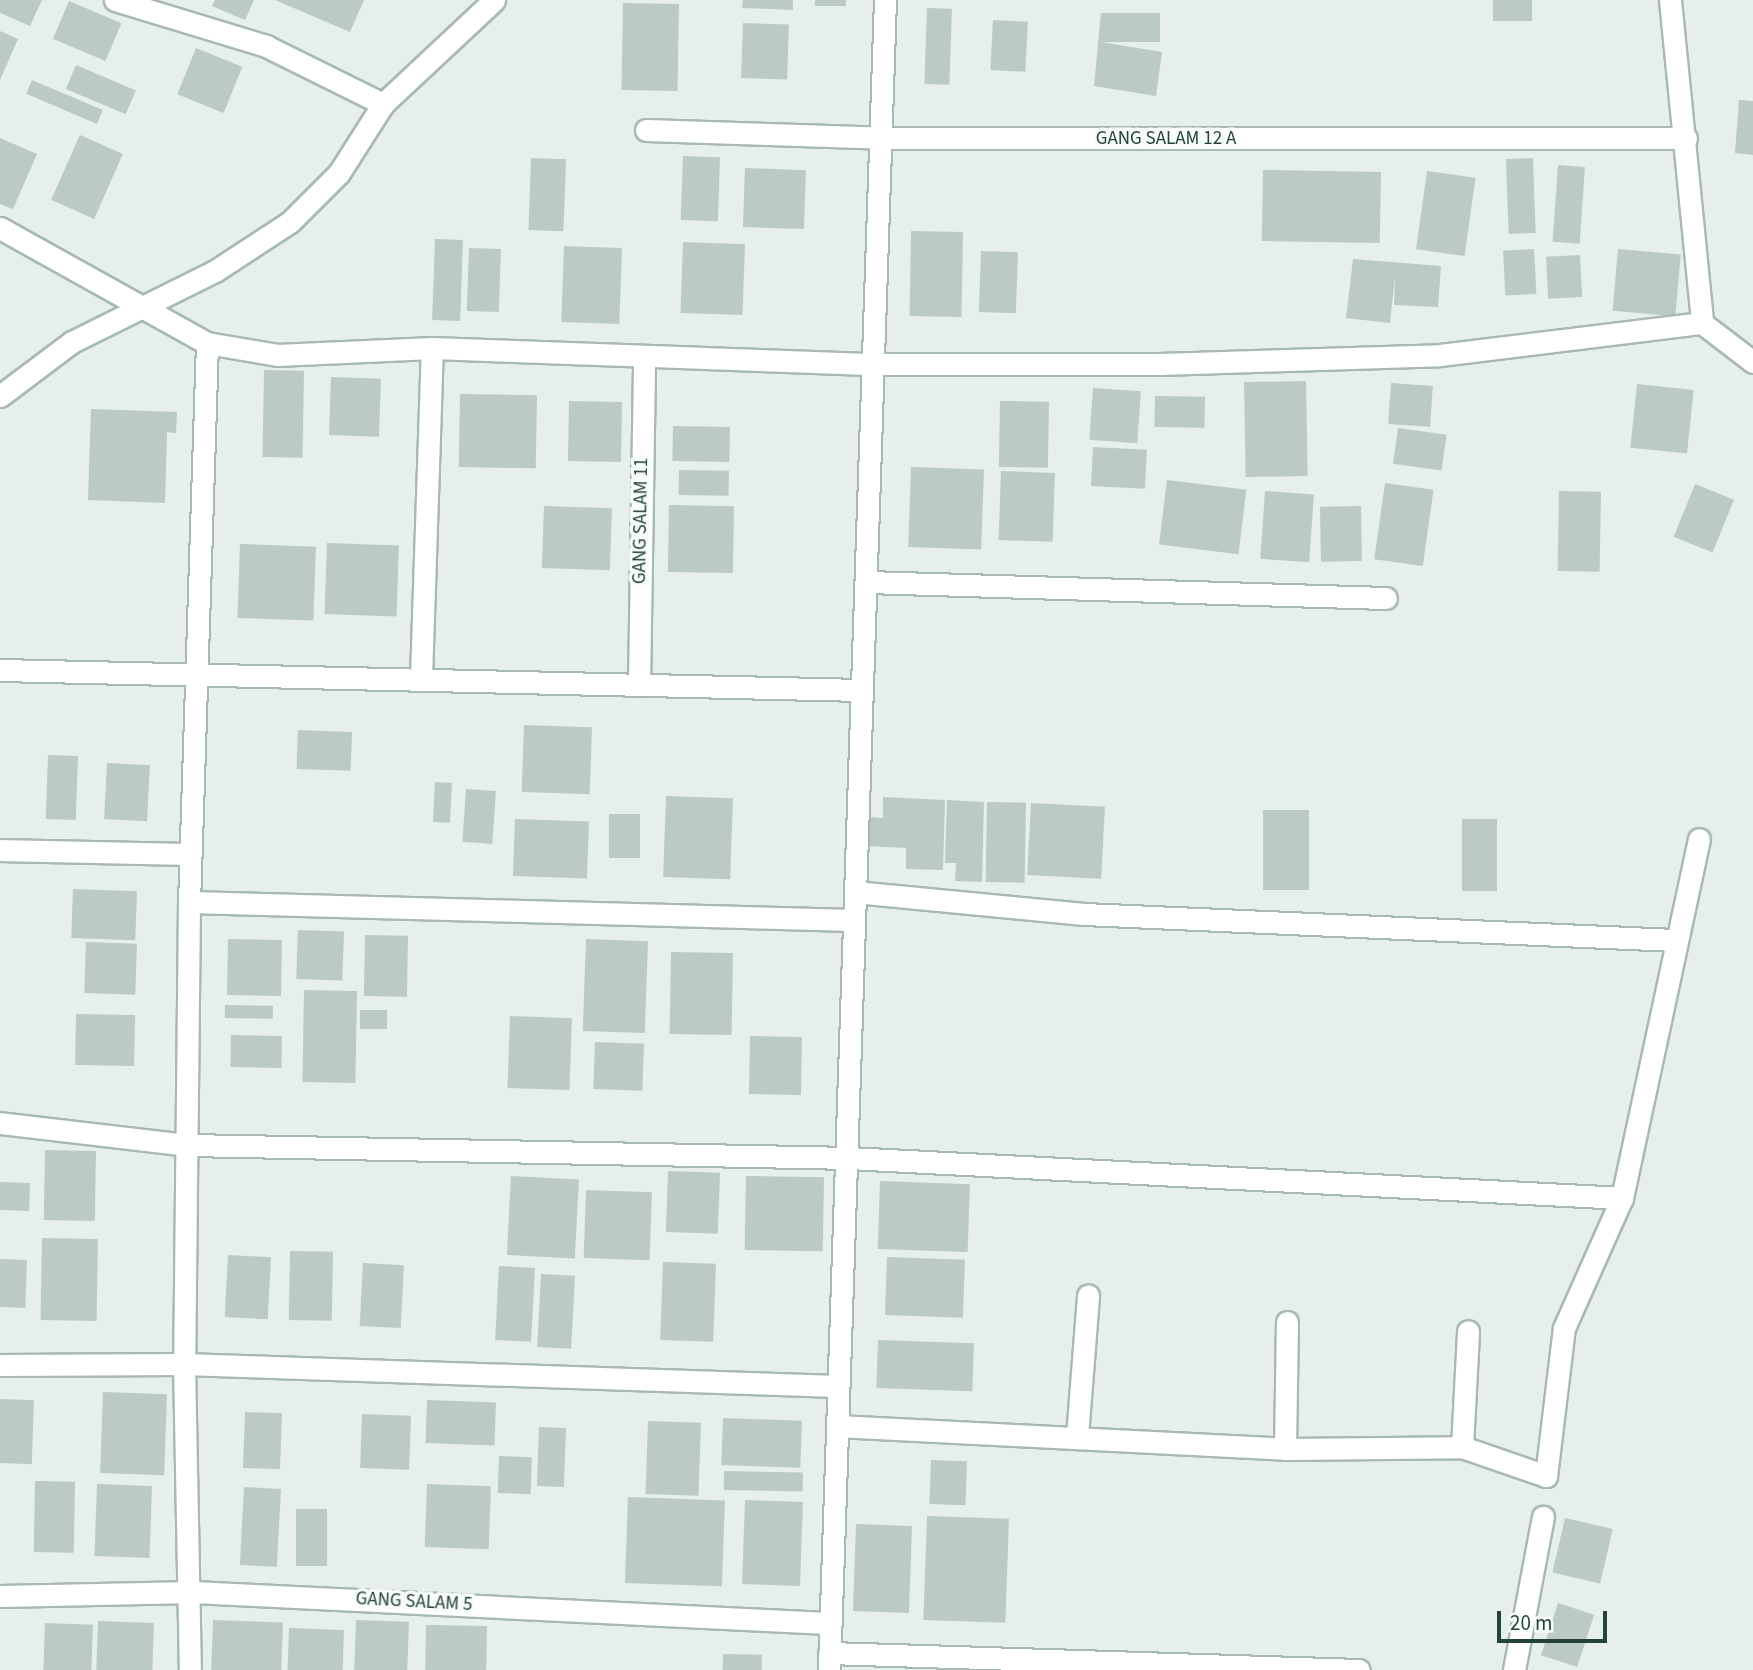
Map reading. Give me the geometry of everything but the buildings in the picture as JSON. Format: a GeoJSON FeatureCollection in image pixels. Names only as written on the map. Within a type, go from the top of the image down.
{"type":"FeatureCollection","features":[{"type":"Feature","properties":{"kind":"street"},"geometry":{"type":"LineString","coordinates":[[116,0],[266,46],[383,104]]}},
{"type":"Feature","properties":{"kind":"street"},"geometry":{"type":"LineString","coordinates":[[0,396],[72,342],[151,309],[290,222],[339,173],[383,104],[494,0]]}},
{"type":"Feature","properties":{"kind":"street"},"geometry":{"type":"LineString","coordinates":[[886,0],[867,582],[859,690],[849,1158],[827,1623],[829,1662],[1359,1670]]}},
{"type":"Feature","properties":{"kind":"street"},"geometry":{"type":"LineString","coordinates":[[1670,0],[1686,138],[1702,323]]}},
{"type":"Feature","properties":{"kind":"street","name":"GANG SALAM 12 A"},"geometry":{"type":"LineString","coordinates":[[646,130],[883,138],[1686,138]]}},
{"type":"Feature","properties":{"kind":"street"},"geometry":{"type":"LineString","coordinates":[[0,228],[151,309],[207,343],[276,355],[432,348],[875,364],[1159,364],[1440,355],[1702,323],[1753,362]]}},
{"type":"Feature","properties":{"kind":"street"},"geometry":{"type":"LineString","coordinates":[[190,1670],[193,1592],[184,1364],[189,902],[207,343]]}},
{"type":"Feature","properties":{"kind":"street"},"geometry":{"type":"LineString","coordinates":[[421,677],[432,348]]}},
{"type":"Feature","properties":{"kind":"street","name":"GANG SALAM 11"},"geometry":{"type":"LineString","coordinates":[[639,685],[644,357]]}},
{"type":"Feature","properties":{"kind":"street"},"geometry":{"type":"LineString","coordinates":[[867,582],[1386,598]]}},
{"type":"Feature","properties":{"kind":"street"},"geometry":{"type":"LineString","coordinates":[[0,670],[197,671],[859,690]]}},
{"type":"Feature","properties":{"kind":"street"},"geometry":{"type":"LineString","coordinates":[[837,1426],[1077,1436],[1285,1449],[1462,1447],[1545,1476],[1564,1328],[1622,1198],[1675,940],[1699,839]]}},
{"type":"Feature","properties":{"kind":"street"},"geometry":{"type":"LineString","coordinates":[[0,850],[190,854]]}},
{"type":"Feature","properties":{"kind":"street"},"geometry":{"type":"LineString","coordinates":[[855,892],[1084,914],[1675,940]]}},
{"type":"Feature","properties":{"kind":"street"},"geometry":{"type":"LineString","coordinates":[[189,902],[853,920]]}},
{"type":"Feature","properties":{"kind":"street"},"geometry":{"type":"LineString","coordinates":[[0,1123],[187,1144],[849,1158],[1622,1198]]}},
{"type":"Feature","properties":{"kind":"street"},"geometry":{"type":"LineString","coordinates":[[1077,1436],[1088,1295]]}},
{"type":"Feature","properties":{"kind":"street"},"geometry":{"type":"LineString","coordinates":[[1285,1449],[1287,1322]]}},
{"type":"Feature","properties":{"kind":"street"},"geometry":{"type":"LineString","coordinates":[[1462,1447],[1468,1331]]}},
{"type":"Feature","properties":{"kind":"street"},"geometry":{"type":"LineString","coordinates":[[0,1366],[184,1364],[837,1386]]}},
{"type":"Feature","properties":{"kind":"street"},"geometry":{"type":"LineString","coordinates":[[1514,1670],[1543,1517]]}},
{"type":"Feature","properties":{"kind":"street","name":"GANG SALAM 5"},"geometry":{"type":"LineString","coordinates":[[0,1597],[193,1592],[827,1623]]}}]}
